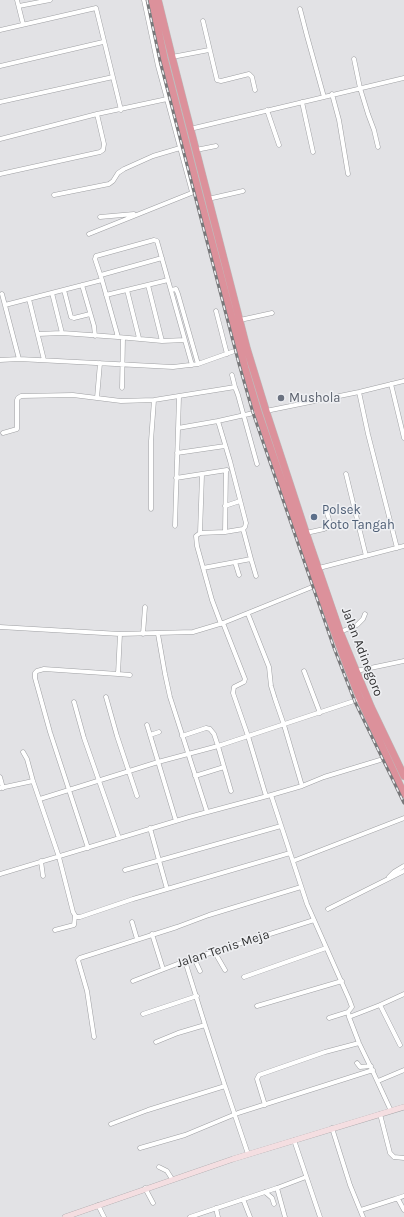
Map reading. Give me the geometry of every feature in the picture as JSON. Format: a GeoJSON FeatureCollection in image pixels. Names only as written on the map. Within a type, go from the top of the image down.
{"type":"FeatureCollection","features":[{"type":"Feature","properties":{"kind":"highway"},"geometry":{"type":"LineString","coordinates":[[152,0],[195,191],[218,251]]}},
{"type":"Feature","properties":{"kind":"highway"},"geometry":{"type":"LineString","coordinates":[[158,0],[208,199],[240,349],[262,411],[317,585],[346,666],[360,699],[394,763],[404,794]]}},
{"type":"Feature","properties":{"kind":"highway"},"geometry":{"type":"LineString","coordinates":[[220,260],[240,320],[262,411]]}},
{"type":"Feature","properties":{"kind":"highway","name":"Jalan Adinegoro"},"geometry":{"type":"LineString","coordinates":[[262,411],[319,568],[340,632],[388,750]]}},
{"type":"Feature","properties":{"kind":"highway"},"geometry":{"type":"LineString","coordinates":[[394,763],[403,772]]}},
{"type":"Feature","properties":{"kind":"street"},"geometry":{"type":"LineString","coordinates":[[17,0],[23,24]]}},
{"type":"Feature","properties":{"kind":"street"},"geometry":{"type":"LineString","coordinates":[[19,6],[50,0]]}},
{"type":"Feature","properties":{"kind":"street"},"geometry":{"type":"LineString","coordinates":[[89,234],[195,191],[180,148],[158,66],[144,0]]}},
{"type":"Feature","properties":{"kind":"street"},"geometry":{"type":"LineString","coordinates":[[0,30],[96,8],[121,110]]}},
{"type":"Feature","properties":{"kind":"street"},"geometry":{"type":"LineString","coordinates":[[300,9],[304,29],[324,97]]}},
{"type":"Feature","properties":{"kind":"street"},"geometry":{"type":"LineString","coordinates":[[203,20],[209,50],[218,81],[249,74],[252,77],[255,90]]}},
{"type":"Feature","properties":{"kind":"street"},"geometry":{"type":"LineString","coordinates":[[0,66],[104,42]]}},
{"type":"Feature","properties":{"kind":"street"},"geometry":{"type":"LineString","coordinates":[[172,57],[209,50]]}},
{"type":"Feature","properties":{"kind":"street"},"geometry":{"type":"LineString","coordinates":[[354,59],[360,88],[374,130],[378,148]]}},
{"type":"Feature","properties":{"kind":"street"},"geometry":{"type":"LineString","coordinates":[[0,102],[113,77]]}},
{"type":"Feature","properties":{"kind":"street"},"geometry":{"type":"LineString","coordinates":[[190,129],[404,78]]}},
{"type":"Feature","properties":{"kind":"street"},"geometry":{"type":"LineString","coordinates":[[332,94],[339,120],[348,174]]}},
{"type":"Feature","properties":{"kind":"street"},"geometry":{"type":"LineString","coordinates":[[0,139],[97,114],[167,99]]}},
{"type":"Feature","properties":{"kind":"street"},"geometry":{"type":"LineString","coordinates":[[302,102],[313,152]]}},
{"type":"Feature","properties":{"kind":"street"},"geometry":{"type":"LineString","coordinates":[[267,110],[279,145]]}},
{"type":"Feature","properties":{"kind":"street"},"geometry":{"type":"LineString","coordinates":[[0,174],[100,152],[103,150],[104,144],[97,114]]}},
{"type":"Feature","properties":{"kind":"street"},"geometry":{"type":"LineString","coordinates":[[196,150],[216,146]]}},
{"type":"Feature","properties":{"kind":"street"},"geometry":{"type":"LineString","coordinates":[[54,195],[109,184],[124,169],[153,156],[180,148]]}},
{"type":"Feature","properties":{"kind":"street"},"geometry":{"type":"LineString","coordinates":[[208,199],[243,190]]}},
{"type":"Feature","properties":{"kind":"street"},"geometry":{"type":"LineString","coordinates":[[100,217],[138,214]]}},
{"type":"Feature","properties":{"kind":"street"},"geometry":{"type":"LineString","coordinates":[[118,337],[95,257],[156,240],[158,242],[192,365]]}},
{"type":"Feature","properties":{"kind":"street"},"geometry":{"type":"LineString","coordinates":[[5,305],[82,285],[162,258]]}},
{"type":"Feature","properties":{"kind":"street"},"geometry":{"type":"LineString","coordinates":[[106,295],[168,280]]}},
{"type":"Feature","properties":{"kind":"street"},"geometry":{"type":"LineString","coordinates":[[82,285],[94,326],[95,336]]}},
{"type":"Feature","properties":{"kind":"street"},"geometry":{"type":"LineString","coordinates":[[148,285],[162,341]]}},
{"type":"Feature","properties":{"kind":"street"},"geometry":{"type":"LineString","coordinates":[[171,290],[176,289],[178,294],[198,364]]}},
{"type":"Feature","properties":{"kind":"street"},"geometry":{"type":"LineString","coordinates":[[64,290],[71,317],[74,318],[90,314]]}},
{"type":"Feature","properties":{"kind":"street"},"geometry":{"type":"LineString","coordinates":[[127,290],[139,338]]}},
{"type":"Feature","properties":{"kind":"street"},"geometry":{"type":"LineString","coordinates":[[52,293],[62,333]]}},
{"type":"Feature","properties":{"kind":"street"},"geometry":{"type":"LineString","coordinates":[[2,294],[19,358]]}},
{"type":"Feature","properties":{"kind":"street"},"geometry":{"type":"LineString","coordinates":[[29,299],[44,360]]}},
{"type":"Feature","properties":{"kind":"street"},"geometry":{"type":"LineString","coordinates":[[216,311],[228,354]]}},
{"type":"Feature","properties":{"kind":"street"},"geometry":{"type":"LineString","coordinates":[[240,320],[272,312]]}},
{"type":"Feature","properties":{"kind":"street"},"geometry":{"type":"LineString","coordinates":[[38,334],[62,333],[162,341],[185,340]]}},
{"type":"Feature","properties":{"kind":"street"},"geometry":{"type":"LineString","coordinates":[[122,388],[123,338]]}},
{"type":"Feature","properties":{"kind":"street"},"geometry":{"type":"LineString","coordinates":[[0,360],[19,358],[166,367],[198,364],[240,349]]}},
{"type":"Feature","properties":{"kind":"street"},"geometry":{"type":"LineString","coordinates":[[97,398],[100,363]]}},
{"type":"Feature","properties":{"kind":"street"},"geometry":{"type":"LineString","coordinates":[[232,375],[256,464]]}},
{"type":"Feature","properties":{"kind":"street"},"geometry":{"type":"LineString","coordinates":[[178,428],[218,422],[262,411],[359,392],[404,381]]}},
{"type":"Feature","properties":{"kind":"street"},"geometry":{"type":"LineString","coordinates":[[391,384],[404,438]]}},
{"type":"Feature","properties":{"kind":"street"},"geometry":{"type":"LineString","coordinates":[[3,434],[17,429],[17,400],[21,396],[73,395],[121,401],[154,400],[235,387]]}},
{"type":"Feature","properties":{"kind":"street"},"geometry":{"type":"LineString","coordinates":[[359,392],[397,548]]}},
{"type":"Feature","properties":{"kind":"street"},"geometry":{"type":"LineString","coordinates":[[175,526],[179,396]]}},
{"type":"Feature","properties":{"kind":"street"},"geometry":{"type":"LineString","coordinates":[[151,509],[151,441],[154,400]]}},
{"type":"Feature","properties":{"kind":"street"},"geometry":{"type":"LineString","coordinates":[[218,422],[246,523],[243,529],[256,576]]}},
{"type":"Feature","properties":{"kind":"street"},"geometry":{"type":"LineString","coordinates":[[177,453],[225,446]]}},
{"type":"Feature","properties":{"kind":"street"},"geometry":{"type":"LineString","coordinates":[[176,478],[232,469]]}},
{"type":"Feature","properties":{"kind":"street"},"geometry":{"type":"LineString","coordinates":[[225,532],[226,471]]}},
{"type":"Feature","properties":{"kind":"street"},"geometry":{"type":"LineString","coordinates":[[346,474],[366,556]]}},
{"type":"Feature","properties":{"kind":"street"},"geometry":{"type":"LineString","coordinates":[[200,533],[202,475]]}},
{"type":"Feature","properties":{"kind":"street"},"geometry":{"type":"LineString","coordinates":[[225,506],[240,502]]}},
{"type":"Feature","properties":{"kind":"street"},"geometry":{"type":"LineString","coordinates":[[306,533],[330,526],[326,509]]}},
{"type":"Feature","properties":{"kind":"street"},"geometry":{"type":"LineString","coordinates":[[243,529],[225,532],[200,533],[196,535],[196,539],[222,624],[245,679],[244,682],[234,687],[233,693],[266,796]]}},
{"type":"Feature","properties":{"kind":"street"},"geometry":{"type":"LineString","coordinates":[[319,568],[404,546]]}},
{"type":"Feature","properties":{"kind":"street"},"geometry":{"type":"LineString","coordinates":[[204,568],[251,559]]}},
{"type":"Feature","properties":{"kind":"street"},"geometry":{"type":"LineString","coordinates":[[235,562],[239,575]]}},
{"type":"Feature","properties":{"kind":"street"},"geometry":{"type":"LineString","coordinates":[[0,627],[120,634],[193,632],[222,624],[317,585]]}},
{"type":"Feature","properties":{"kind":"street"},"geometry":{"type":"LineString","coordinates":[[143,634],[145,607]]}},
{"type":"Feature","properties":{"kind":"street"},"geometry":{"type":"LineString","coordinates":[[248,614],[269,666],[271,686],[302,786]]}},
{"type":"Feature","properties":{"kind":"street"},"geometry":{"type":"LineString","coordinates":[[340,632],[357,625],[363,619],[365,614]]}},
{"type":"Feature","properties":{"kind":"street"},"geometry":{"type":"LineString","coordinates":[[118,674],[120,634]]}},
{"type":"Feature","properties":{"kind":"street"},"geometry":{"type":"LineString","coordinates":[[158,634],[166,681],[207,812]]}},
{"type":"Feature","properties":{"kind":"street"},"geometry":{"type":"LineString","coordinates":[[355,671],[404,661]]}},
{"type":"Feature","properties":{"kind":"street"},"geometry":{"type":"LineString","coordinates":[[88,848],[50,732],[35,678],[35,673],[44,669],[130,675]]}},
{"type":"Feature","properties":{"kind":"street"},"geometry":{"type":"LineString","coordinates":[[304,671],[320,713]]}},
{"type":"Feature","properties":{"kind":"street"},"geometry":{"type":"LineString","coordinates":[[106,697],[115,731],[137,796]]}},
{"type":"Feature","properties":{"kind":"street"},"geometry":{"type":"LineString","coordinates":[[40,799],[158,762],[218,746],[360,699]]}},
{"type":"Feature","properties":{"kind":"street"},"geometry":{"type":"LineString","coordinates":[[74,702],[84,738],[119,838]]}},
{"type":"Feature","properties":{"kind":"street"},"geometry":{"type":"LineString","coordinates":[[147,725],[176,820]]}},
{"type":"Feature","properties":{"kind":"street"},"geometry":{"type":"LineString","coordinates":[[182,736],[209,728],[214,734],[231,791]]}},
{"type":"Feature","properties":{"kind":"street"},"geometry":{"type":"LineString","coordinates":[[150,735],[159,732]]}},
{"type":"Feature","properties":{"kind":"street"},"geometry":{"type":"LineString","coordinates":[[23,752],[27,759],[33,782],[59,857],[75,916],[74,924],[55,930]]}},
{"type":"Feature","properties":{"kind":"street"},"geometry":{"type":"LineString","coordinates":[[0,874],[176,820],[302,786],[324,777],[380,760]]}},
{"type":"Feature","properties":{"kind":"street"},"geometry":{"type":"LineString","coordinates":[[195,776],[224,767]]}},
{"type":"Feature","properties":{"kind":"street"},"geometry":{"type":"LineString","coordinates":[[0,777],[2,788],[33,782]]}},
{"type":"Feature","properties":{"kind":"street"},"geometry":{"type":"LineString","coordinates":[[271,795],[301,887],[352,1007],[349,1014],[359,1043],[391,1111]]}},
{"type":"Feature","properties":{"kind":"street"},"geometry":{"type":"LineString","coordinates":[[293,861],[404,818]]}},
{"type":"Feature","properties":{"kind":"street"},"geometry":{"type":"LineString","coordinates":[[125,870],[281,826]]}},
{"type":"Feature","properties":{"kind":"street"},"geometry":{"type":"LineString","coordinates":[[150,828],[167,889]]}},
{"type":"Feature","properties":{"kind":"street"},"geometry":{"type":"LineString","coordinates":[[75,916],[80,917],[167,889],[290,853]]}},
{"type":"Feature","properties":{"kind":"street"},"geometry":{"type":"LineString","coordinates":[[41,861],[43,876]]}},
{"type":"Feature","properties":{"kind":"street"},"geometry":{"type":"LineString","coordinates":[[388,878],[404,866]]}},
{"type":"Feature","properties":{"kind":"street"},"geometry":{"type":"LineString","coordinates":[[328,909],[404,871]]}},
{"type":"Feature","properties":{"kind":"street"},"geometry":{"type":"LineString","coordinates":[[94,1037],[86,991],[78,959],[81,956],[301,887]]}},
{"type":"Feature","properties":{"kind":"street","name":"Jalan Tenis Meja"},"geometry":{"type":"LineString","coordinates":[[134,981],[214,951],[314,920]]}},
{"type":"Feature","properties":{"kind":"street"},"geometry":{"type":"LineString","coordinates":[[132,922],[137,939]]}},
{"type":"Feature","properties":{"kind":"street"},"geometry":{"type":"LineString","coordinates":[[152,934],[163,969]]}},
{"type":"Feature","properties":{"kind":"street"},"geometry":{"type":"LineString","coordinates":[[244,977],[326,948]]}},
{"type":"Feature","properties":{"kind":"street"},"geometry":{"type":"LineString","coordinates":[[214,951],[225,970]]}},
{"type":"Feature","properties":{"kind":"street"},"geometry":{"type":"LineString","coordinates":[[194,958],[200,971]]}},
{"type":"Feature","properties":{"kind":"street"},"geometry":{"type":"LineString","coordinates":[[185,961],[234,1115],[248,1154]]}},
{"type":"Feature","properties":{"kind":"street"},"geometry":{"type":"LineString","coordinates":[[257,1006],[342,981]]}},
{"type":"Feature","properties":{"kind":"street"},"geometry":{"type":"LineString","coordinates":[[329,1018],[380,1005],[404,994]]}},
{"type":"Feature","properties":{"kind":"street"},"geometry":{"type":"LineString","coordinates":[[143,1014],[197,996]]}},
{"type":"Feature","properties":{"kind":"street"},"geometry":{"type":"LineString","coordinates":[[380,1005],[400,1045]]}},
{"type":"Feature","properties":{"kind":"street"},"geometry":{"type":"LineString","coordinates":[[156,1042],[205,1025]]}},
{"type":"Feature","properties":{"kind":"street"},"geometry":{"type":"LineString","coordinates":[[265,1105],[257,1079],[258,1075],[324,1052],[359,1043]]}},
{"type":"Feature","properties":{"kind":"street"},"geometry":{"type":"LineString","coordinates":[[357,1063],[360,1067],[372,1068]]}},
{"type":"Feature","properties":{"kind":"street"},"geometry":{"type":"LineString","coordinates":[[140,1148],[185,1135],[234,1115],[372,1068]]}},
{"type":"Feature","properties":{"kind":"street"},"geometry":{"type":"LineString","coordinates":[[378,1081],[404,1070]]}},
{"type":"Feature","properties":{"kind":"street"},"geometry":{"type":"LineString","coordinates":[[111,1124],[148,1110],[225,1086]]}},
{"type":"Feature","properties":{"kind":"street"},"geometry":{"type":"LineString","coordinates":[[65,1217],[145,1188],[248,1154],[404,1107]]}},
{"type":"Feature","properties":{"kind":"street"},"geometry":{"type":"LineString","coordinates":[[380,1114],[390,1153],[394,1157],[404,1158]]}},
{"type":"Feature","properties":{"kind":"street"},"geometry":{"type":"LineString","coordinates":[[332,1128],[350,1185],[363,1217]]}},
{"type":"Feature","properties":{"kind":"street"},"geometry":{"type":"LineString","coordinates":[[294,1140],[320,1217]]}},
{"type":"Feature","properties":{"kind":"street"},"geometry":{"type":"LineString","coordinates":[[160,1167],[167,1171],[172,1179]]}},
{"type":"Feature","properties":{"kind":"street"},"geometry":{"type":"LineString","coordinates":[[190,1217],[306,1177]]}},
{"type":"Feature","properties":{"kind":"street"},"geometry":{"type":"LineString","coordinates":[[145,1188],[153,1203]]}},
{"type":"Feature","properties":{"kind":"street"},"geometry":{"type":"LineString","coordinates":[[277,1188],[285,1217]]}},
{"type":"Feature","properties":{"kind":"street"},"geometry":{"type":"LineString","coordinates":[[265,1192],[272,1198],[274,1204]]}},
{"type":"Feature","properties":{"kind":"street"},"geometry":{"type":"LineString","coordinates":[[360,1210],[404,1196]]}},
{"type":"Feature","properties":{"kind":"street"},"geometry":{"type":"LineString","coordinates":[[243,1199],[250,1217]]}},
{"type":"Feature","properties":{"kind":"street"},"geometry":{"type":"LineString","coordinates":[[395,1199],[398,1199],[404,1210]]}},
{"type":"Feature","properties":{"kind":"street"},"geometry":{"type":"LineString","coordinates":[[98,1205],[104,1217]]}},
{"type":"Feature","properties":{"kind":"street"},"geometry":{"type":"LineString","coordinates":[[216,1208],[218,1217]]}},
{"type":"Feature","properties":{"kind":"railway"},"geometry":{"type":"LineString","coordinates":[[147,0],[160,61],[253,413],[334,648],[355,702],[404,803]]}},
{"type":"Feature","properties":{"kind":"place","name":"Mushola"},"geometry":{"type":"Point","coordinates":[281,398]}},
{"type":"Feature","properties":{"kind":"place","name":"Polsek Koto Tangah"},"geometry":{"type":"Point","coordinates":[314,517]}}]}
